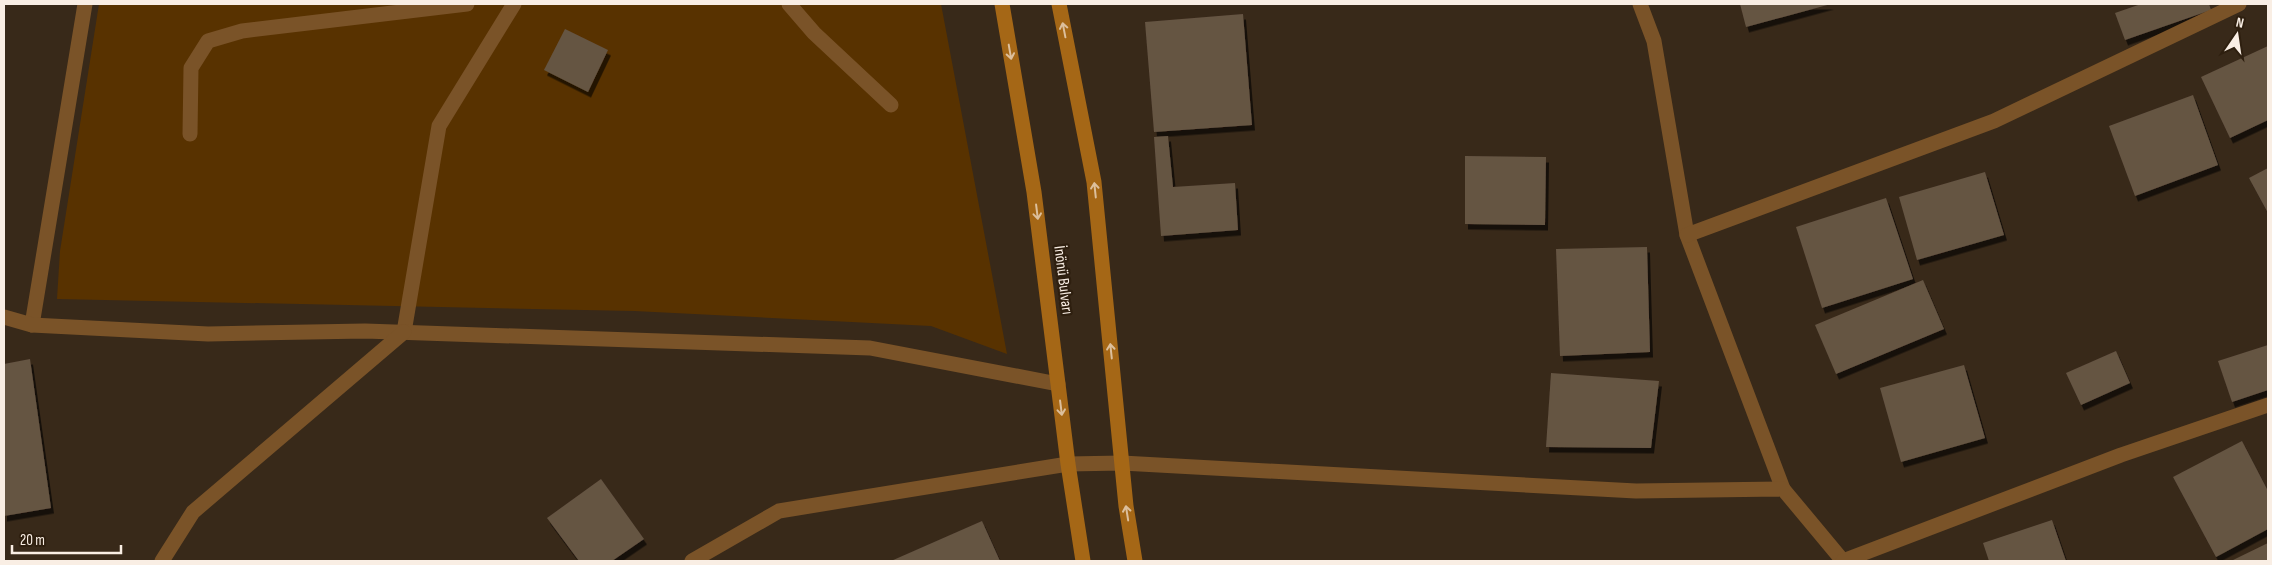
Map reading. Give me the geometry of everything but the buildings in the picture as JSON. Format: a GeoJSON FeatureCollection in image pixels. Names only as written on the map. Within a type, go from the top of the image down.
{"type":"FeatureCollection","features":[{"type":"Feature","properties":{"kind":"main road","name":"İnönü Bulvarı"},"geometry":{"type":"LineString","coordinates":[[1002,4],[1034,192],[1068,464],[1083,561]]}},
{"type":"Feature","properties":{"kind":"main road"},"geometry":{"type":"LineString","coordinates":[[1059,4],[1094,182],[1126,506],[1135,561]]}},
{"type":"Feature","properties":{"kind":"street"},"geometry":{"type":"LineString","coordinates":[[32,325],[85,4]]}},
{"type":"Feature","properties":{"kind":"street"},"geometry":{"type":"LineString","coordinates":[[190,134],[191,68],[208,40],[242,31],[468,4]]}},
{"type":"Feature","properties":{"kind":"street"},"geometry":{"type":"LineString","coordinates":[[162,561],[194,512],[404,332],[439,126],[514,4]]}},
{"type":"Feature","properties":{"kind":"street"},"geometry":{"type":"LineString","coordinates":[[790,4],[814,33],[890,105]]}},
{"type":"Feature","properties":{"kind":"street"},"geometry":{"type":"LineString","coordinates":[[1640,4],[1654,41],[1687,235],[1783,489],[1843,561],[2121,455],[2268,405]]}},
{"type":"Feature","properties":{"kind":"street"},"geometry":{"type":"LineString","coordinates":[[1687,235],[1994,121],[2239,4]]}},
{"type":"Feature","properties":{"kind":"street"},"geometry":{"type":"LineString","coordinates":[[4,317],[32,325],[208,334],[366,331],[870,348],[1058,384]]}},
{"type":"Feature","properties":{"kind":"street"},"geometry":{"type":"LineString","coordinates":[[692,561],[779,510],[1068,464],[1122,463],[1636,491],[1783,489]]}},
{"type":"Feature","properties":{"kind":"shaded area"},"geometry":{"type":"Polygon","coordinates":[[[99,4],[941,4],[1007,354],[931,326],[634,311],[57,299],[60,251],[99,4]]]}}]}
